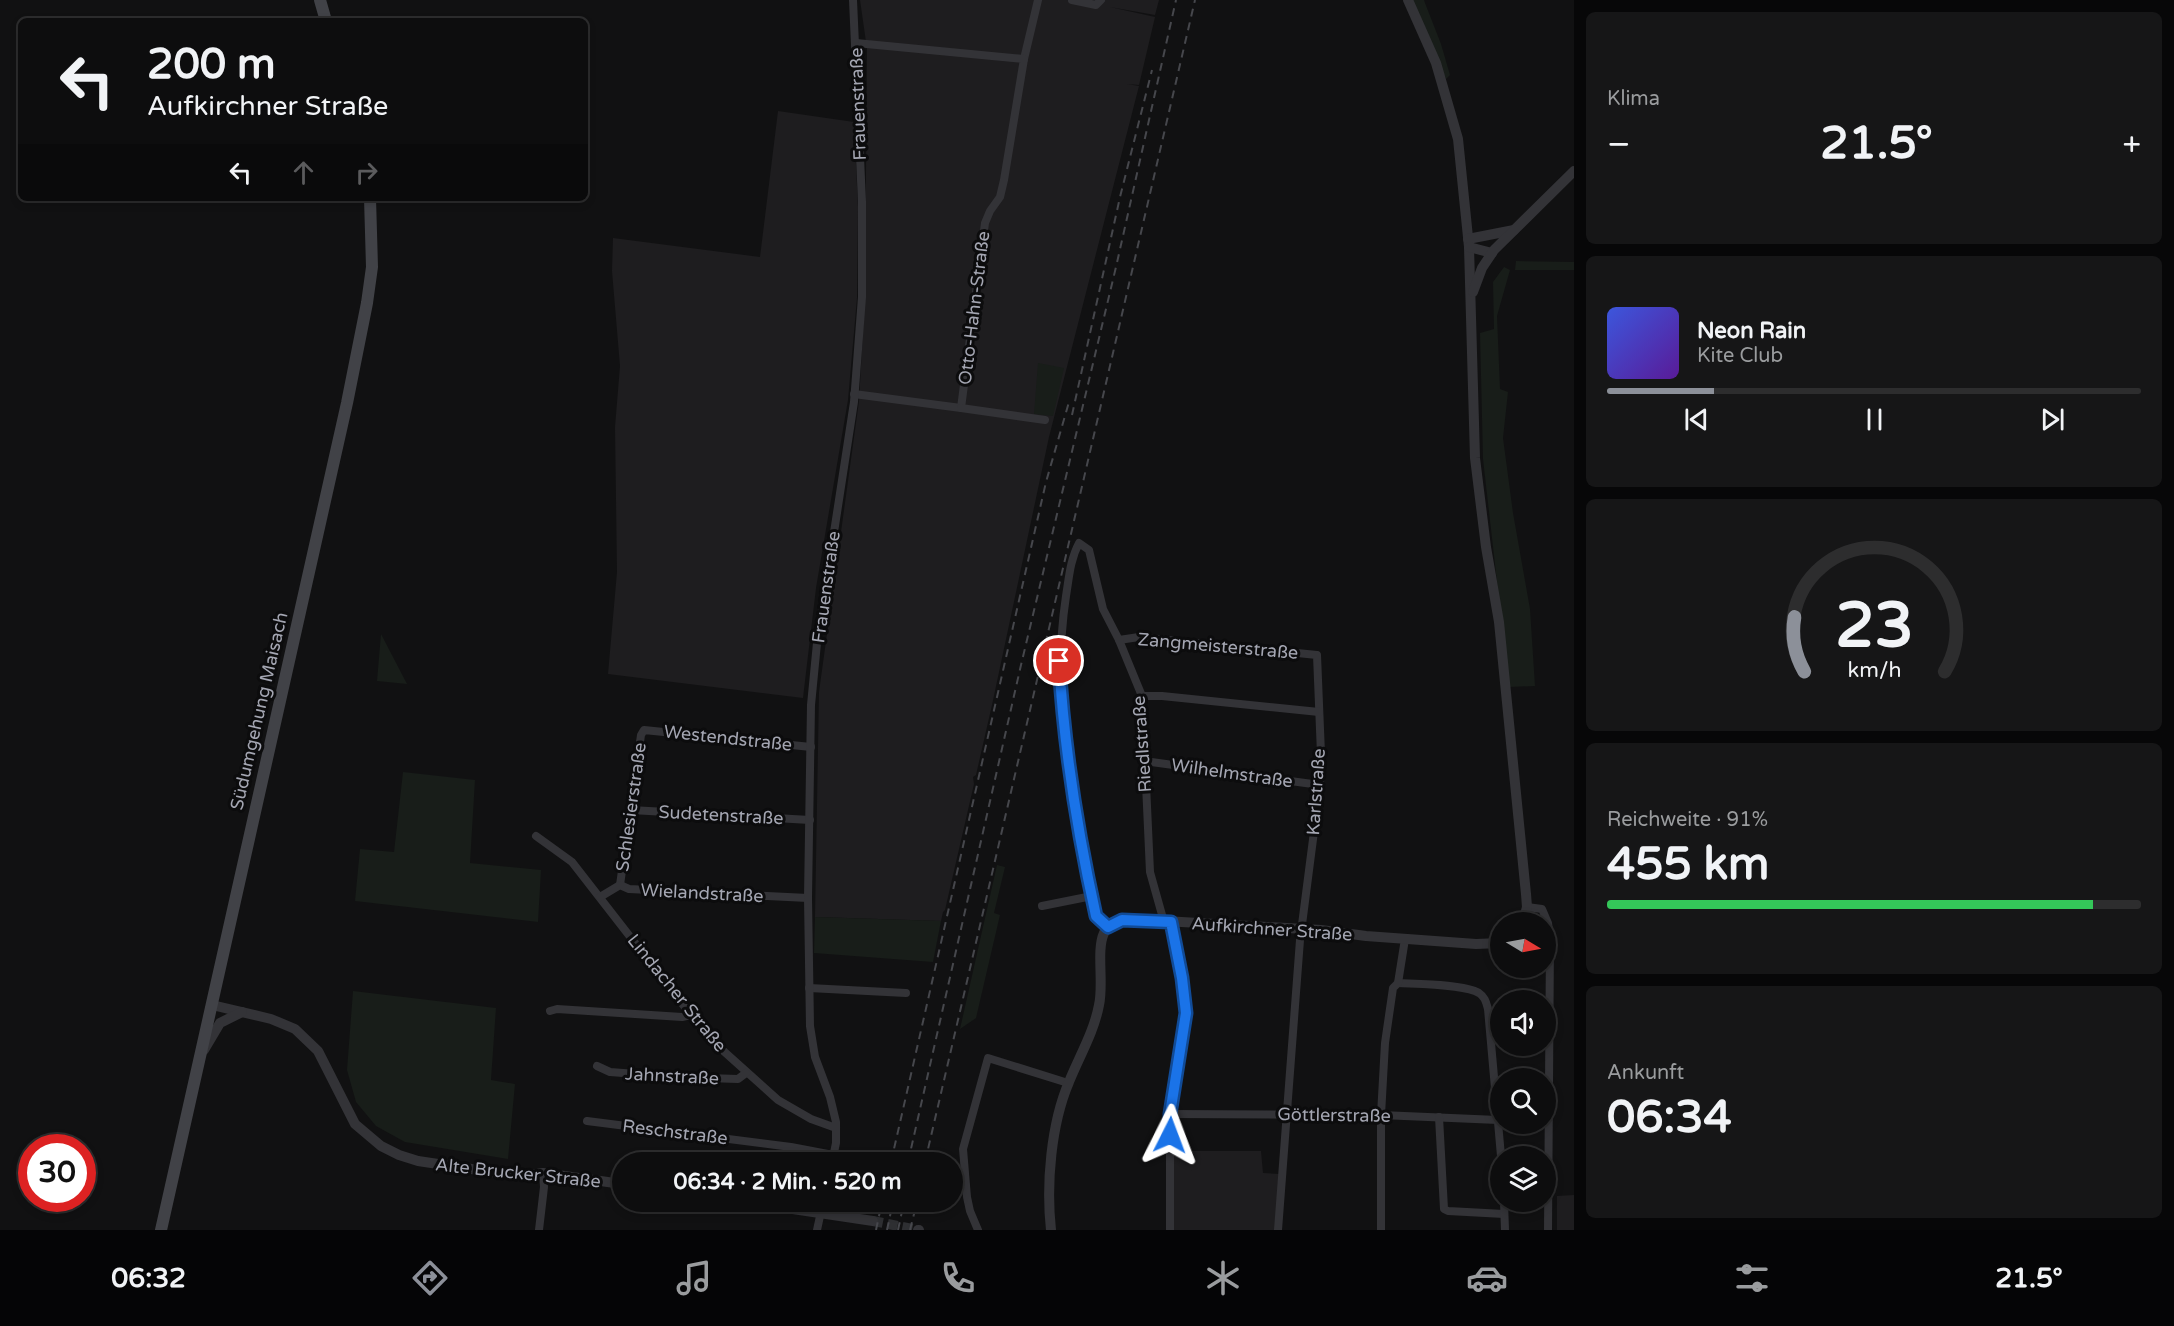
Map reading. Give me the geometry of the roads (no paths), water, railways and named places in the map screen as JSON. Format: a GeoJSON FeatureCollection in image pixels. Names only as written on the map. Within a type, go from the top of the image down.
{"type":"FeatureCollection","features":[{"type":"Feature","properties":{"kind":"main road"},"geometry":{"type":"LineString","coordinates":[[320,0],[325,18]]}},
{"type":"Feature","properties":{"kind":"main road","name":"Südumgehung Maisach"},"geometry":{"type":"LineString","coordinates":[[161,1230],[367,303],[372,267],[370,201]]}},
{"type":"Feature","properties":{"kind":"street","name":"Otto-Hahn-Straße"},"geometry":{"type":"LineString","coordinates":[[961,408],[985,223],[1000,197],[1024,59],[1038,0]]}},
{"type":"Feature","properties":{"kind":"street"},"geometry":{"type":"LineString","coordinates":[[1072,0],[1096,5],[1101,0]]}},
{"type":"Feature","properties":{"kind":"street"},"geometry":{"type":"LineString","coordinates":[[1408,0],[1436,63],[1458,139],[1469,243],[1475,458],[1486,547],[1499,622],[1526,912]]}},
{"type":"Feature","properties":{"kind":"street","name":"Frauenstraße"},"geometry":{"type":"LineString","coordinates":[[834,1152],[836,1128],[830,1097],[813,1049],[810,1026],[808,898],[812,696],[817,643],[854,394],[862,286],[862,202],[853,5]]}},
{"type":"Feature","properties":{"kind":"street"},"geometry":{"type":"LineString","coordinates":[[856,43],[1024,59]]}},
{"type":"Feature","properties":{"kind":"street"},"geometry":{"type":"LineString","coordinates":[[1471,298],[1482,268],[1492,253],[1574,171]]}},
{"type":"Feature","properties":{"kind":"street"},"geometry":{"type":"LineString","coordinates":[[1469,243],[1514,230]]}},
{"type":"Feature","properties":{"kind":"street"},"geometry":{"type":"LineString","coordinates":[[1469,243],[1492,253]]}},
{"type":"Feature","properties":{"kind":"street","name":"Otto-Hahn-Straße"},"geometry":{"type":"LineString","coordinates":[[854,394],[1045,420]]}},
{"type":"Feature","properties":{"kind":"street","name":"Riedlstraße"},"geometry":{"type":"LineString","coordinates":[[1092,896],[1073,802],[1063,725],[1059,661],[1062,620],[1072,556],[1079,543],[1089,550],[1103,609],[1119,640],[1142,696],[1150,872],[1168,922],[1182,978],[1186,1013],[1170,1114],[1170,1230]]}},
{"type":"Feature","properties":{"kind":"street","name":"Zangmeisterstraße"},"geometry":{"type":"LineString","coordinates":[[1119,640],[1139,637],[1317,655]]}},
{"type":"Feature","properties":{"kind":"street","name":"Karlstraße"},"geometry":{"type":"LineString","coordinates":[[1278,1230],[1303,929],[1320,785],[1317,655]]}},
{"type":"Feature","properties":{"kind":"street"},"geometry":{"type":"LineString","coordinates":[[1142,696],[1319,712]]}},
{"type":"Feature","properties":{"kind":"street","name":"Westendstraße"},"geometry":{"type":"LineString","coordinates":[[644,730],[811,747]]}},
{"type":"Feature","properties":{"kind":"street","name":"Schlesierstraße"},"geometry":{"type":"LineString","coordinates":[[620,885],[641,735],[644,730]]}},
{"type":"Feature","properties":{"kind":"street","name":"Wilhelmstraße"},"geometry":{"type":"LineString","coordinates":[[1144,761],[1320,785]]}},
{"type":"Feature","properties":{"kind":"street","name":"Sudetenstraße"},"geometry":{"type":"LineString","coordinates":[[631,810],[810,820]]}},
{"type":"Feature","properties":{"kind":"street","name":"Lindacher Straße"},"geometry":{"type":"LineString","coordinates":[[536,836],[572,862],[691,1015],[719,1047],[778,1100],[811,1119],[836,1128]]}},
{"type":"Feature","properties":{"kind":"street","name":"Wielandstraße"},"geometry":{"type":"LineString","coordinates":[[600,897],[620,885],[629,889],[808,898]]}},
{"type":"Feature","properties":{"kind":"street"},"geometry":{"type":"LineString","coordinates":[[1042,906],[1092,896],[1096,916],[1108,927],[1101,942],[1102,982],[1098,1014],[1057,1113],[1050,1225],[1043,1230]]}},
{"type":"Feature","properties":{"kind":"street"},"geometry":{"type":"LineString","coordinates":[[1527,907],[1542,909],[1548,923],[1550,939],[1548,1230]]}},
{"type":"Feature","properties":{"kind":"street","name":"Aufkirchner Straße"},"geometry":{"type":"LineString","coordinates":[[1108,927],[1122,920],[1303,929],[1404,939],[1490,943]]}},
{"type":"Feature","properties":{"kind":"street"},"geometry":{"type":"LineString","coordinates":[[1381,1230],[1381,1115],[1385,1043],[1393,988],[1398,983],[1404,939]]}},
{"type":"Feature","properties":{"kind":"street"},"geometry":{"type":"LineString","coordinates":[[1398,983],[1467,989],[1479,993],[1486,1000],[1488,1009],[1493,1068]]}},
{"type":"Feature","properties":{"kind":"street"},"geometry":{"type":"LineString","coordinates":[[808,988],[906,993]]}},
{"type":"Feature","properties":{"kind":"street","name":"Alte Brucker Straße"},"geometry":{"type":"LineString","coordinates":[[212,1005],[271,1019],[295,1029],[321,1057],[356,1124],[381,1146],[399,1155],[418,1161],[505,1174],[524,1176],[543,1173],[612,1183]]}},
{"type":"Feature","properties":{"kind":"street"},"geometry":{"type":"LineString","coordinates":[[550,1011],[557,1009],[605,1011],[682,1017],[691,1015]]}},
{"type":"Feature","properties":{"kind":"street"},"geometry":{"type":"LineString","coordinates":[[199,1059],[220,1023],[242,1012]]}},
{"type":"Feature","properties":{"kind":"street"},"geometry":{"type":"LineString","coordinates":[[978,1230],[967,1197],[963,1149],[988,1058],[1068,1083]]}},
{"type":"Feature","properties":{"kind":"street","name":"Jahnstraße"},"geometry":{"type":"LineString","coordinates":[[597,1066],[610,1072],[685,1077],[738,1079],[746,1073]]}},
{"type":"Feature","properties":{"kind":"street","name":"Göttlerstraße"},"geometry":{"type":"LineString","coordinates":[[1170,1114],[1381,1115],[1490,1120]]}},
{"type":"Feature","properties":{"kind":"street"},"geometry":{"type":"LineString","coordinates":[[1439,1117],[1444,1209],[1504,1214],[1505,1230]]}},
{"type":"Feature","properties":{"kind":"street","name":"Reschstraße"},"geometry":{"type":"LineString","coordinates":[[587,1121],[790,1147],[808,1152]]}},
{"type":"Feature","properties":{"kind":"street"},"geometry":{"type":"LineString","coordinates":[[539,1230],[544,1187],[543,1173]]}},
{"type":"Feature","properties":{"kind":"street"},"geometry":{"type":"LineString","coordinates":[[817,1230],[821,1212]]}},
{"type":"Feature","properties":{"kind":"street"},"geometry":{"type":"LineString","coordinates":[[840,1212],[873,1221]]}},
{"type":"Feature","properties":{"kind":"tunnel"},"geometry":{"type":"LineString","coordinates":[[873,1221],[918,1230]]}},
{"type":"Feature","properties":{"kind":"railway"},"geometry":{"type":"LineString","coordinates":[[910,1152],[1176,0]]}},
{"type":"Feature","properties":{"kind":"railway"},"geometry":{"type":"LineString","coordinates":[[927,1152],[1195,0]]}},
{"type":"Feature","properties":{"kind":"railway"},"geometry":{"type":"LineString","coordinates":[[1072,415],[1120,197],[1152,70]]}},
{"type":"Feature","properties":{"kind":"railway"},"geometry":{"type":"LineString","coordinates":[[893,1152],[1046,482],[1069,402]]}},
{"type":"Feature","properties":{"kind":"railway"},"geometry":{"type":"LineString","coordinates":[[876,1230],[880,1212]]}},
{"type":"Feature","properties":{"kind":"railway"},"geometry":{"type":"LineString","coordinates":[[887,1230],[891,1212]]}},
{"type":"Feature","properties":{"kind":"railway"},"geometry":{"type":"LineString","coordinates":[[898,1230],[902,1212]]}},
{"type":"Feature","properties":{"kind":"railway"},"geometry":{"type":"LineString","coordinates":[[910,1230],[914,1212]]}}]}
